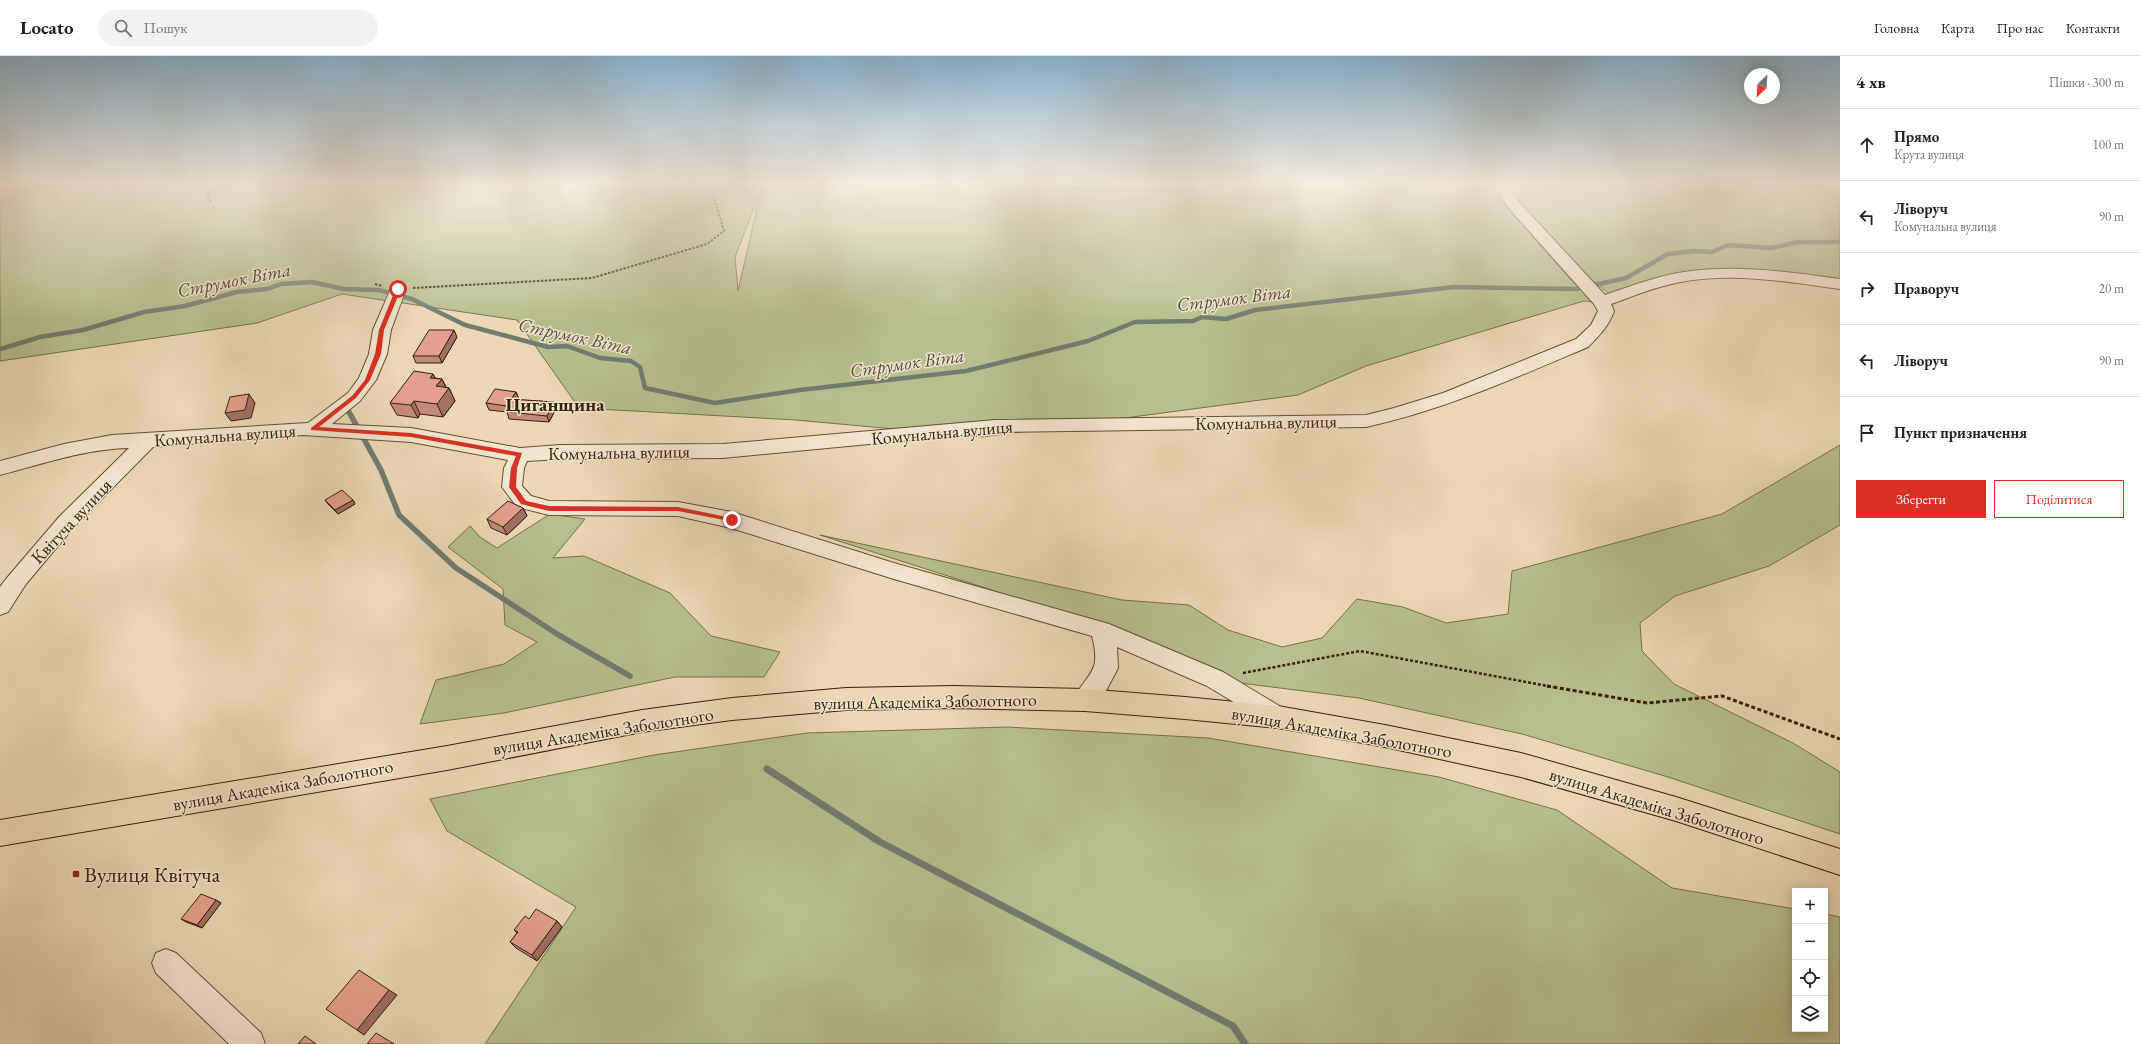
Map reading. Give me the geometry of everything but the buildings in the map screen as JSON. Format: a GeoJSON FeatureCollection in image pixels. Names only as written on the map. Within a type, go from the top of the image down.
{"type":"FeatureCollection","features":[{"type":"Feature","properties":{"kind":"highway","name":"вулиця Академіка Заболотного"},"geometry":{"type":"LineString","coordinates":[[0,833],[447,758],[642,721],[732,709],[846,699],[954,697],[1085,700],[1278,717],[1385,736],[1521,765],[1676,809],[1840,862]]}},
{"type":"Feature","properties":{"kind":"street"},"geometry":{"type":"LineString","coordinates":[[1534,228],[1591,292],[1649,284],[1694,275],[1765,275],[1840,284]]}},
{"type":"Feature","properties":{"kind":"street"},"geometry":{"type":"LineString","coordinates":[[313,429],[354,397],[367,380],[378,354],[382,330],[398,289]]}},
{"type":"Feature","properties":{"kind":"street","name":"Комунальна вулиця"},"geometry":{"type":"LineString","coordinates":[[0,468],[64,451],[106,443],[313,429],[411,435],[520,455],[561,452],[723,451],[995,426],[1366,421],[1399,414],[1439,402],[1582,343],[1596,331],[1604,318],[1606,311],[1591,292]]}},
{"type":"Feature","properties":{"kind":"street","name":"Квітуча вулиця"},"geometry":{"type":"LineString","coordinates":[[0,606],[10,589],[62,527],[99,487],[148,441]]}},
{"type":"Feature","properties":{"kind":"street"},"geometry":{"type":"LineString","coordinates":[[520,455],[514,468],[512,487],[524,502],[549,508],[678,509],[732,520],[894,571],[1101,630],[1216,678],[1278,717]]}},
{"type":"Feature","properties":{"kind":"street"},"geometry":{"type":"LineString","coordinates":[[1085,700],[1101,681],[1107,663],[1108,653],[1101,630]]}},
{"type":"Feature","properties":{"kind":"street"},"geometry":{"type":"LineString","coordinates":[[166,963],[250,1044]]}},
{"type":"Feature","properties":{"kind":"path"},"geometry":{"type":"LineString","coordinates":[[375,284],[398,289],[592,278],[707,244],[724,231],[723,228]]}},
{"type":"Feature","properties":{"kind":"path"},"geometry":{"type":"LineString","coordinates":[[1216,678],[1360,651],[1456,670],[1647,703],[1722,696],[1840,739]]}},
{"type":"Feature","properties":{"kind":"green space"},"geometry":{"type":"Polygon","coordinates":[[[0,228],[746,228],[735,257],[738,291],[753,228],[1525,228],[1572,281],[1594,302],[1584,301],[1366,366],[1298,395],[982,437],[796,420],[579,408],[517,320],[342,294],[257,323],[0,361],[0,228]]]}},
{"type":"Feature","properties":{"kind":"green space"},"geometry":{"type":"Polygon","coordinates":[[[1543,228],[1840,228],[1840,284],[1694,275],[1610,294],[1593,281],[1543,228]]]}},
{"type":"Feature","properties":{"kind":"green space"},"geometry":{"type":"Polygon","coordinates":[[[1840,445],[1840,525],[1769,566],[1675,596],[1640,623],[1642,651],[1674,684],[1793,743],[1840,772],[1840,834],[1668,777],[1522,734],[1359,698],[1240,683],[1051,609],[820,535],[1122,600],[1189,605],[1228,630],[1282,647],[1322,638],[1357,599],[1403,607],[1446,623],[1508,614],[1512,571],[1722,514],[1840,445]]]}},
{"type":"Feature","properties":{"kind":"green space"},"geometry":{"type":"Polygon","coordinates":[[[550,514],[585,519],[553,558],[584,556],[670,593],[711,636],[780,652],[764,677],[675,677],[504,713],[420,724],[436,680],[504,664],[537,642],[505,625],[503,589],[448,547],[470,526],[480,537],[497,548],[550,514]]]}},
{"type":"Feature","properties":{"kind":"green space"},"geometry":{"type":"Polygon","coordinates":[[[1007,727],[1208,738],[1439,777],[1557,810],[1672,888],[1792,908],[1792,1032],[1828,1032],[1828,915],[1840,917],[1840,1044],[485,1044],[576,907],[447,831],[430,799],[654,755],[807,733],[1007,727]]]}},
{"type":"Feature","properties":{"kind":"waterway","name":"Струмок Віта"},"geometry":{"type":"LineString","coordinates":[[0,349],[40,337],[83,330],[144,312],[185,306],[237,292],[267,289],[281,284],[312,282],[344,289],[379,290],[412,299],[465,325],[548,347],[567,346],[600,358],[631,361],[640,367],[645,388],[715,403],[800,390],[966,371],[1088,341],[1135,322],[1193,321],[1202,317],[1226,319],[1255,310],[1454,287],[1576,289],[1626,278],[1668,254],[1694,251],[1712,252],[1728,245],[1771,248],[1798,242],[1840,242]]}},
{"type":"Feature","properties":{"kind":"waterway"},"geometry":{"type":"LineString","coordinates":[[349,412],[381,470],[399,515],[456,568],[557,634],[630,676]]}},
{"type":"Feature","properties":{"kind":"waterway"},"geometry":{"type":"LineString","coordinates":[[767,769],[880,842],[1233,1026],[1245,1044]]}},
{"type":"Feature","properties":{"kind":"place","name":"Вулиця Квітуча"},"geometry":{"type":"Point","coordinates":[76,874]}},
{"type":"Feature","properties":{"kind":"district","name":"Циганщина"},"geometry":{"type":"Point","coordinates":[555,404]}},
{"type":"Feature","properties":{"kind":"route"},"geometry":{"type":"LineString","coordinates":[[398,289],[382,330],[378,354],[367,380],[354,397],[313,429],[411,435],[520,455],[514,468],[512,487],[524,502],[549,508],[678,509],[732,520]]}}]}
